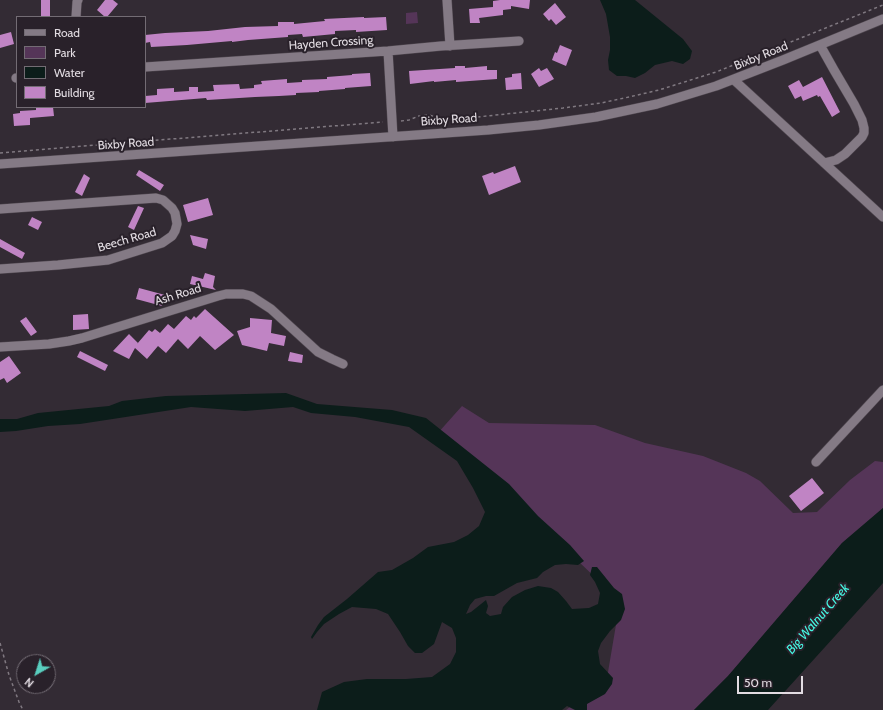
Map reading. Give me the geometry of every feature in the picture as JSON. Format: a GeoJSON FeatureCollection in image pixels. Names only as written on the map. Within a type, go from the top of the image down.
{"type":"FeatureCollection","features":[{"type":"Feature","properties":{"kind":"street"},"geometry":{"type":"LineString","coordinates":[[76,16],[78,0]]}},
{"type":"Feature","properties":{"kind":"street"},"geometry":{"type":"LineString","coordinates":[[447,0],[450,46]]}},
{"type":"Feature","properties":{"kind":"street","name":"Bixby Road"},"geometry":{"type":"LineString","coordinates":[[0,164],[488,130],[596,117],[657,104],[705,90],[734,80],[883,19]]}},
{"type":"Feature","properties":{"kind":"street","name":"Hayden Crossing"},"geometry":{"type":"LineString","coordinates":[[146,68],[519,41]]}},
{"type":"Feature","properties":{"kind":"street"},"geometry":{"type":"LineString","coordinates":[[820,44],[862,120],[864,128],[862,137],[846,154],[836,160],[824,163]]}},
{"type":"Feature","properties":{"kind":"street"},"geometry":{"type":"LineString","coordinates":[[388,51],[393,137]]}},
{"type":"Feature","properties":{"kind":"street"},"geometry":{"type":"LineString","coordinates":[[734,80],[883,217]]}},
{"type":"Feature","properties":{"kind":"street","name":"Beech Road"},"geometry":{"type":"LineString","coordinates":[[0,209],[156,198],[163,200],[172,208],[175,213],[177,224],[172,236],[162,244],[108,260],[0,269]]}},
{"type":"Feature","properties":{"kind":"street","name":"Ash Road"},"geometry":{"type":"LineString","coordinates":[[0,347],[49,344],[69,341],[218,296],[226,294],[243,294],[251,296],[271,309],[318,352],[343,364]]}},
{"type":"Feature","properties":{"kind":"street"},"geometry":{"type":"LineString","coordinates":[[816,462],[883,390]]}},
{"type":"Feature","properties":{"kind":"path"},"geometry":{"type":"LineString","coordinates":[[0,153],[392,122],[429,115],[443,119],[468,118],[601,103],[659,90],[716,72],[883,5]]}},
{"type":"Feature","properties":{"kind":"path"},"geometry":{"type":"LineString","coordinates":[[0,643],[9,675],[22,710]]}},
{"type":"Feature","properties":{"kind":"green space"},"geometry":{"type":"Polygon","coordinates":[[[417,12],[418,23],[406,24],[406,13],[417,12]]]}},
{"type":"Feature","properties":{"kind":"green space"},"geometry":{"type":"Polygon","coordinates":[[[462,406],[489,423],[595,425],[645,443],[703,456],[746,473],[760,481],[793,513],[817,512],[850,480],[875,461],[883,462],[883,508],[842,543],[728,676],[694,710],[566,710],[607,678],[620,601],[496,483],[437,434],[462,406]]]}},
{"type":"Feature","properties":{"kind":"water"},"geometry":{"type":"Polygon","coordinates":[[[600,0],[635,0],[683,39],[692,51],[690,59],[683,64],[672,61],[655,65],[645,73],[635,78],[617,76],[609,70],[608,60],[610,37],[606,14],[600,0]]]}},
{"type":"Feature","properties":{"kind":"water"},"geometry":{"type":"Polygon","coordinates":[[[286,393],[317,404],[392,410],[426,418],[509,484],[538,516],[570,545],[584,561],[578,565],[555,565],[543,572],[537,578],[517,583],[494,596],[486,596],[475,599],[470,605],[466,614],[471,612],[486,600],[488,606],[486,613],[490,616],[501,614],[503,607],[512,597],[525,590],[538,586],[551,588],[558,592],[572,609],[589,608],[598,604],[600,593],[590,575],[592,567],[597,567],[614,588],[622,594],[625,609],[621,620],[601,643],[598,651],[600,664],[613,678],[612,684],[605,694],[587,704],[587,710],[575,710],[567,706],[562,710],[317,710],[322,692],[344,682],[367,679],[432,677],[450,664],[456,652],[456,638],[452,628],[442,622],[434,644],[422,653],[415,653],[408,646],[388,614],[376,609],[352,607],[324,624],[312,639],[311,637],[324,617],[378,572],[392,570],[428,547],[454,542],[468,535],[479,526],[485,512],[457,461],[409,427],[355,417],[311,413],[293,407],[245,411],[191,407],[80,424],[0,432],[0,419],[17,419],[38,413],[109,406],[122,401],[166,396],[286,393]]]}},
{"type":"Feature","properties":{"kind":"water","name":"Big Walnut Creek"},"geometry":{"type":"Polygon","coordinates":[[[883,508],[883,583],[768,710],[694,710],[728,676],[842,543],[883,508]]]}},
{"type":"Feature","properties":{"kind":"building"},"geometry":{"type":"Polygon","coordinates":[[[41,0],[50,0],[50,16],[41,16],[41,0]]]}},
{"type":"Feature","properties":{"kind":"building"},"geometry":{"type":"Polygon","coordinates":[[[105,0],[113,0],[118,4],[108,16],[104,16],[97,10],[105,0]]]}},
{"type":"Feature","properties":{"kind":"building"},"geometry":{"type":"Polygon","coordinates":[[[530,0],[529,9],[511,6],[511,9],[503,10],[503,15],[479,18],[480,23],[470,23],[469,9],[493,7],[493,1],[530,0]]]}},
{"type":"Feature","properties":{"kind":"building"},"geometry":{"type":"Polygon","coordinates":[[[555,3],[566,17],[556,25],[551,19],[549,21],[543,14],[555,3]]]}},
{"type":"Feature","properties":{"kind":"building"},"geometry":{"type":"Polygon","coordinates":[[[386,17],[387,30],[356,32],[356,30],[335,31],[335,34],[303,37],[302,34],[288,35],[288,37],[232,42],[151,47],[150,42],[146,43],[146,35],[245,27],[278,26],[278,22],[294,22],[294,24],[325,21],[324,19],[386,17]]]}},
{"type":"Feature","properties":{"kind":"building"},"geometry":{"type":"Polygon","coordinates":[[[11,32],[14,44],[0,48],[0,35],[11,32]]]}},
{"type":"Feature","properties":{"kind":"building"},"geometry":{"type":"Polygon","coordinates":[[[560,45],[572,50],[566,66],[552,60],[560,45]]]}},
{"type":"Feature","properties":{"kind":"building"},"geometry":{"type":"Polygon","coordinates":[[[455,66],[465,66],[465,68],[487,66],[487,70],[497,70],[497,79],[456,82],[456,80],[434,81],[410,84],[409,71],[455,68],[455,66]]]}},
{"type":"Feature","properties":{"kind":"building"},"geometry":{"type":"Polygon","coordinates":[[[539,68],[541,71],[547,68],[554,79],[539,87],[531,74],[539,68]]]}},
{"type":"Feature","properties":{"kind":"building"},"geometry":{"type":"Polygon","coordinates":[[[370,73],[371,86],[296,93],[296,95],[207,100],[206,98],[146,103],[146,96],[157,95],[157,89],[174,88],[174,92],[189,91],[189,87],[198,87],[198,92],[214,91],[213,85],[239,84],[240,89],[254,88],[254,85],[262,84],[261,81],[287,79],[287,83],[302,82],[302,80],[327,79],[327,77],[370,73]]]}},
{"type":"Feature","properties":{"kind":"building"},"geometry":{"type":"Polygon","coordinates":[[[521,73],[522,89],[506,90],[505,78],[512,77],[512,74],[521,73]]]}},
{"type":"Feature","properties":{"kind":"building"},"geometry":{"type":"Polygon","coordinates":[[[822,77],[840,112],[832,117],[820,96],[818,97],[817,95],[803,101],[801,96],[795,99],[788,86],[799,80],[803,87],[822,77]]]}},
{"type":"Feature","properties":{"kind":"building"},"geometry":{"type":"Polygon","coordinates":[[[36,108],[53,108],[54,116],[30,118],[30,125],[14,126],[13,114],[20,113],[20,111],[36,110],[36,108]]]}},
{"type":"Feature","properties":{"kind":"building"},"geometry":{"type":"Polygon","coordinates":[[[515,166],[521,182],[489,195],[482,176],[493,172],[494,174],[515,166]]]}},
{"type":"Feature","properties":{"kind":"building"},"geometry":{"type":"Polygon","coordinates":[[[139,170],[164,185],[160,191],[136,175],[139,170]]]}},
{"type":"Feature","properties":{"kind":"building"},"geometry":{"type":"Polygon","coordinates":[[[84,174],[90,178],[82,196],[75,192],[84,174]]]}},
{"type":"Feature","properties":{"kind":"building"},"geometry":{"type":"Polygon","coordinates":[[[208,198],[213,215],[188,222],[183,205],[208,198]]]}},
{"type":"Feature","properties":{"kind":"building"},"geometry":{"type":"Polygon","coordinates":[[[138,206],[144,208],[134,230],[128,227],[138,206]]]}},
{"type":"Feature","properties":{"kind":"building"},"geometry":{"type":"Polygon","coordinates":[[[32,217],[42,222],[38,230],[28,225],[32,217]]]}},
{"type":"Feature","properties":{"kind":"building"},"geometry":{"type":"Polygon","coordinates":[[[190,235],[208,239],[206,249],[193,245],[190,235]]]}},
{"type":"Feature","properties":{"kind":"building"},"geometry":{"type":"Polygon","coordinates":[[[0,239],[25,253],[22,259],[0,247],[0,239]]]}},
{"type":"Feature","properties":{"kind":"building"},"geometry":{"type":"Polygon","coordinates":[[[205,273],[215,276],[213,287],[216,290],[190,284],[192,276],[203,279],[205,273]]]}},
{"type":"Feature","properties":{"kind":"building"},"geometry":{"type":"Polygon","coordinates":[[[139,288],[165,295],[162,306],[136,299],[139,288]]]}},
{"type":"Feature","properties":{"kind":"building"},"geometry":{"type":"Polygon","coordinates":[[[205,309],[234,335],[215,350],[200,336],[188,349],[178,339],[166,353],[158,346],[147,359],[135,348],[129,359],[113,351],[129,334],[138,343],[149,330],[152,332],[155,329],[160,333],[168,324],[174,329],[186,316],[191,320],[194,316],[196,318],[205,309]]]}},
{"type":"Feature","properties":{"kind":"building"},"geometry":{"type":"Polygon","coordinates":[[[88,314],[89,329],[73,330],[73,315],[88,314]]]}},
{"type":"Feature","properties":{"kind":"building"},"geometry":{"type":"Polygon","coordinates":[[[26,317],[37,332],[31,336],[20,321],[26,317]]]}},
{"type":"Feature","properties":{"kind":"building"},"geometry":{"type":"Polygon","coordinates":[[[250,318],[272,320],[271,333],[286,336],[284,346],[269,343],[267,351],[242,345],[237,331],[250,327],[250,318]]]}},
{"type":"Feature","properties":{"kind":"building"},"geometry":{"type":"Polygon","coordinates":[[[80,351],[108,365],[105,371],[77,357],[80,351]]]}},
{"type":"Feature","properties":{"kind":"building"},"geometry":{"type":"Polygon","coordinates":[[[290,352],[303,355],[302,363],[288,361],[290,352]]]}},
{"type":"Feature","properties":{"kind":"building"},"geometry":{"type":"Polygon","coordinates":[[[9,356],[21,373],[7,383],[4,378],[0,380],[0,362],[9,356]]]}},
{"type":"Feature","properties":{"kind":"building"},"geometry":{"type":"Polygon","coordinates":[[[812,478],[824,493],[801,511],[789,496],[812,478]]]}}]}
